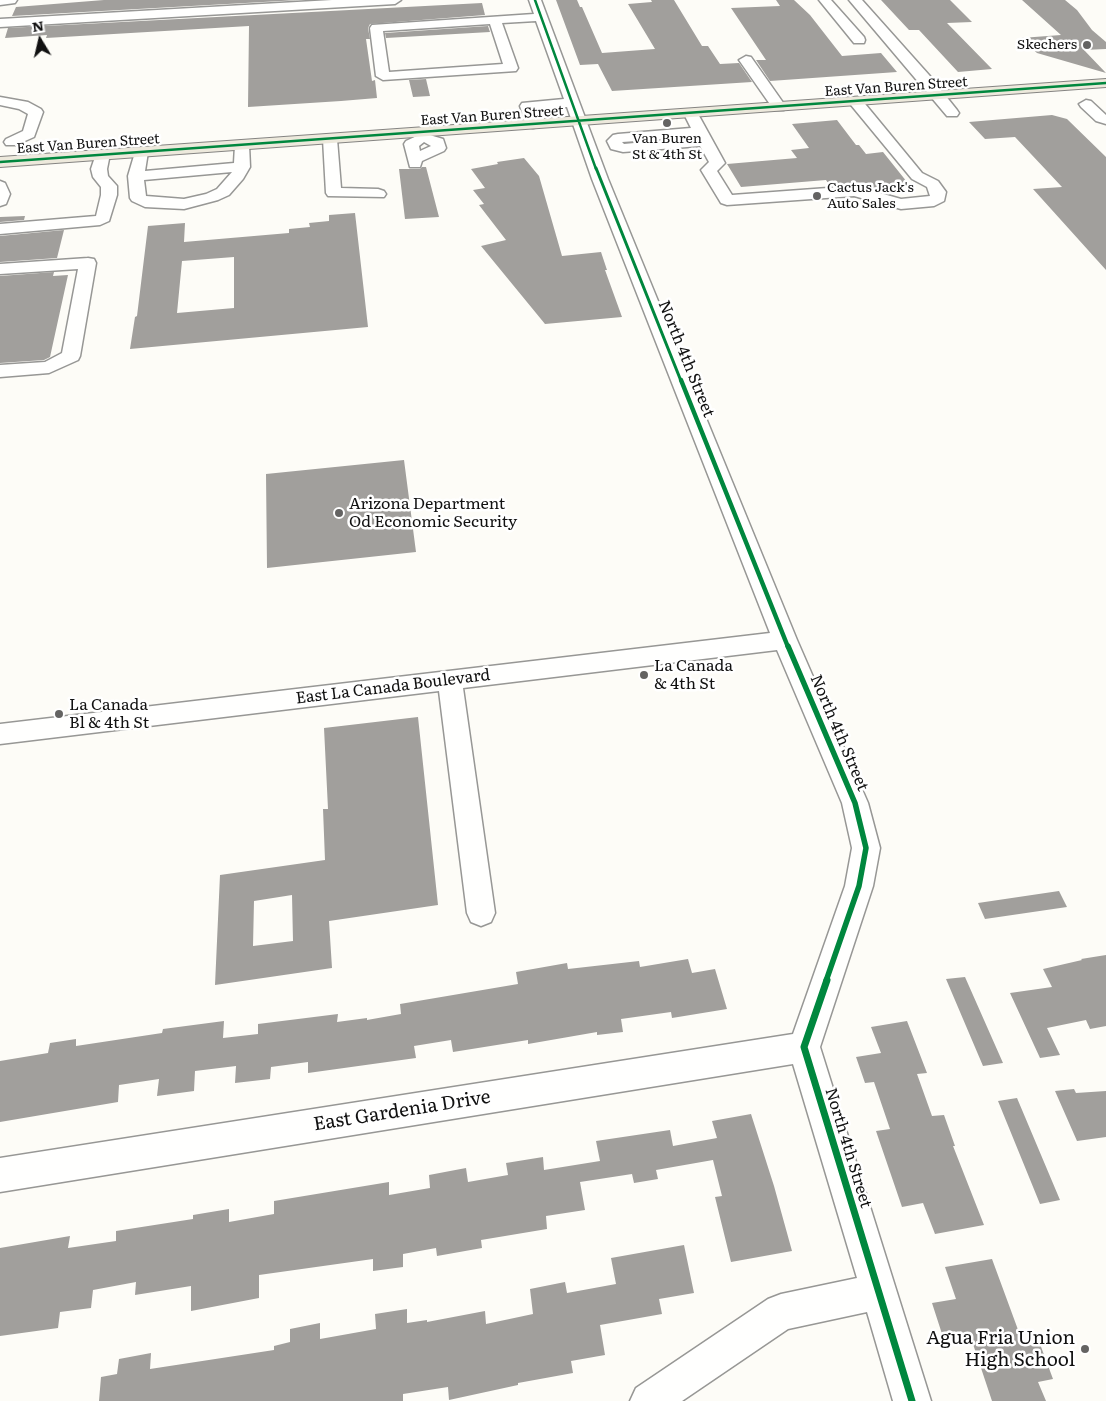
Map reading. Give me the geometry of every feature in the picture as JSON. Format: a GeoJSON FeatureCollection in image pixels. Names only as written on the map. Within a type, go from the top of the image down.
{"type":"FeatureCollection","features":[{"type":"Feature","properties":{"kind":"main road","name":"East Van Buren Street"},"geometry":{"type":"LineString","coordinates":[[0,162],[330,139],[423,135],[533,124],[1106,83]]}},
{"type":"Feature","properties":{"kind":"street"},"geometry":{"type":"LineString","coordinates":[[0,1],[11,0]]}},
{"type":"Feature","properties":{"kind":"street"},"geometry":{"type":"LineString","coordinates":[[0,24],[395,0]]}},
{"type":"Feature","properties":{"kind":"street","name":"North 4th Street"},"geometry":{"type":"LineString","coordinates":[[535,0],[578,121],[586,166],[614,238],[650,304],[786,640],[855,803],[866,848],[859,886],[804,1047],[877,1292],[912,1401]]}},
{"type":"Feature","properties":{"kind":"street"},"geometry":{"type":"LineString","coordinates":[[825,0],[859,40]]}},
{"type":"Feature","properties":{"kind":"street"},"geometry":{"type":"LineString","coordinates":[[855,0],[952,114]]}},
{"type":"Feature","properties":{"kind":"street"},"geometry":{"type":"LineString","coordinates":[[495,20],[511,68],[383,76],[376,28],[495,20],[541,17]]}},
{"type":"Feature","properties":{"kind":"street"},"geometry":{"type":"LineString","coordinates":[[746,60],[779,107]]}},
{"type":"Feature","properties":{"kind":"street"},"geometry":{"type":"LineString","coordinates":[[0,101],[23,105],[36,112],[29,134],[10,142]]}},
{"type":"Feature","properties":{"kind":"street"},"geometry":{"type":"LineString","coordinates":[[533,124],[527,106],[572,102]]}},
{"type":"Feature","properties":{"kind":"street"},"geometry":{"type":"LineString","coordinates":[[690,114],[717,163],[709,170],[727,200],[855,191],[902,204],[934,202],[938,198],[938,192],[933,184],[917,176],[856,102]]}},
{"type":"Feature","properties":{"kind":"street"},"geometry":{"type":"LineString","coordinates":[[1086,104],[1100,118],[1106,120]]}},
{"type":"Feature","properties":{"kind":"street"},"geometry":{"type":"LineString","coordinates":[[414,161],[411,144],[423,135]]}},
{"type":"Feature","properties":{"kind":"street"},"geometry":{"type":"LineString","coordinates":[[330,139],[334,192],[378,194]]}},
{"type":"Feature","properties":{"kind":"street"},"geometry":{"type":"LineString","coordinates":[[141,152],[136,176],[138,198],[145,202],[184,204],[212,197],[223,192],[238,176],[242,167],[242,145]]}},
{"type":"Feature","properties":{"kind":"street"},"geometry":{"type":"LineString","coordinates":[[0,228],[100,220],[103,218],[110,186],[101,176],[99,169],[103,154]]}},
{"type":"Feature","properties":{"kind":"street"},"geometry":{"type":"LineString","coordinates":[[136,176],[242,167]]}},
{"type":"Feature","properties":{"kind":"street"},"geometry":{"type":"LineString","coordinates":[[0,186],[2,194],[0,201]]}},
{"type":"Feature","properties":{"kind":"street"},"geometry":{"type":"LineString","coordinates":[[0,270],[88,263],[71,356],[49,367],[0,371]]}},
{"type":"Feature","properties":{"kind":"street"},"geometry":{"type":"LineString","coordinates":[[630,306],[650,304]]}},
{"type":"Feature","properties":{"kind":"street","name":"East La Canada Boulevard"},"geometry":{"type":"LineString","coordinates":[[0,734],[786,640]]}},
{"type":"Feature","properties":{"kind":"street"},"geometry":{"type":"LineString","coordinates":[[450,680],[481,913]]}},
{"type":"Feature","properties":{"kind":"street","name":"East Gardenia Drive"},"geometry":{"type":"LineString","coordinates":[[0,1175],[804,1047]]}},
{"type":"Feature","properties":{"kind":"street"},"geometry":{"type":"LineString","coordinates":[[649,1401],[781,1312],[877,1292]]}},
{"type":"Feature","properties":{"kind":"building"},"geometry":{"type":"Polygon","coordinates":[[[104,0],[299,0],[12,16],[16,7],[104,0]]]}},
{"type":"Feature","properties":{"kind":"building"},"geometry":{"type":"Polygon","coordinates":[[[556,0],[577,0],[580,7],[582,7],[602,53],[655,49],[628,4],[652,2],[651,0],[674,0],[702,46],[708,46],[720,64],[739,63],[752,82],[612,91],[598,64],[580,65],[556,0]]]}},
{"type":"Feature","properties":{"kind":"building"},"geometry":{"type":"Polygon","coordinates":[[[776,0],[794,0],[810,15],[842,56],[881,53],[897,72],[770,81],[756,60],[766,60],[731,8],[780,6],[776,0]]]}},
{"type":"Feature","properties":{"kind":"building"},"geometry":{"type":"Polygon","coordinates":[[[881,0],[950,0],[972,22],[947,23],[992,69],[958,72],[919,30],[909,30],[881,0]]]}},
{"type":"Feature","properties":{"kind":"building"},"geometry":{"type":"Polygon","coordinates":[[[1022,0],[1065,0],[1077,10],[1092,30],[1106,42],[1106,49],[1084,50],[1106,73],[1037,53],[1021,38],[1061,35],[1022,0]]]}},
{"type":"Feature","properties":{"kind":"building"},"geometry":{"type":"Polygon","coordinates":[[[482,3],[485,15],[370,24],[368,28],[370,39],[366,39],[372,81],[375,80],[377,98],[341,101],[248,107],[249,26],[46,38],[47,35],[5,38],[8,28],[482,3]]]}},
{"type":"Feature","properties":{"kind":"building"},"geometry":{"type":"Polygon","coordinates":[[[488,26],[490,32],[386,38],[385,33],[488,26]]]}},
{"type":"Feature","properties":{"kind":"building"},"geometry":{"type":"Polygon","coordinates":[[[426,79],[430,96],[413,97],[409,80],[426,79]]]}},
{"type":"Feature","properties":{"kind":"building"},"geometry":{"type":"Polygon","coordinates":[[[1052,115],[1067,119],[1106,157],[1106,270],[1033,189],[1062,187],[1015,137],[985,139],[969,122],[1052,115]]]}},
{"type":"Feature","properties":{"kind":"building"},"geometry":{"type":"Polygon","coordinates":[[[837,120],[856,145],[859,145],[866,154],[883,152],[911,187],[875,190],[869,183],[830,186],[826,180],[741,187],[727,164],[797,158],[791,150],[809,148],[792,124],[837,120]]]}},
{"type":"Feature","properties":{"kind":"building"},"geometry":{"type":"Polygon","coordinates":[[[524,158],[539,176],[562,256],[601,252],[607,270],[605,270],[622,317],[545,324],[481,246],[506,240],[479,205],[484,204],[473,190],[485,188],[471,169],[498,164],[497,162],[524,158]]]}},
{"type":"Feature","properties":{"kind":"building"},"geometry":{"type":"Polygon","coordinates":[[[426,167],[439,217],[405,219],[399,169],[420,169],[426,167]]]}},
{"type":"Feature","properties":{"kind":"building"},"geometry":{"type":"Polygon","coordinates":[[[355,213],[368,327],[130,349],[135,317],[137,316],[148,226],[185,223],[184,242],[289,233],[289,229],[310,227],[309,223],[329,221],[329,215],[355,213]],[[234,257],[182,261],[177,313],[234,308],[234,257]]]}},
{"type":"Feature","properties":{"kind":"building"},"geometry":{"type":"Polygon","coordinates":[[[25,216],[24,220],[0,222],[0,217],[25,216]]]}},
{"type":"Feature","properties":{"kind":"building"},"geometry":{"type":"Polygon","coordinates":[[[64,230],[57,258],[0,262],[0,236],[64,230]]]}},
{"type":"Feature","properties":{"kind":"building"},"geometry":{"type":"Polygon","coordinates":[[[54,272],[53,276],[68,275],[50,357],[44,360],[0,363],[0,276],[54,272]]]}},
{"type":"Feature","properties":{"kind":"building","name":"Arizona Department Od Economic Security"},"geometry":{"type":"Polygon","coordinates":[[[404,460],[416,552],[267,568],[266,474],[404,460]]]}},
{"type":"Feature","properties":{"kind":"building"},"geometry":{"type":"Polygon","coordinates":[[[418,717],[438,905],[329,921],[332,968],[215,985],[220,875],[325,860],[323,809],[328,809],[324,728],[418,717]],[[292,895],[254,901],[253,946],[293,941],[292,895]]]}},
{"type":"Feature","properties":{"kind":"building"},"geometry":{"type":"Polygon","coordinates":[[[1059,891],[1067,907],[985,919],[978,903],[1059,891]]]}},
{"type":"Feature","properties":{"kind":"building"},"geometry":{"type":"Polygon","coordinates":[[[1106,955],[1106,1026],[1090,1029],[1086,1020],[1047,1028],[1060,1055],[1040,1058],[1010,993],[1052,987],[1043,969],[1081,959],[1106,955]]]}},
{"type":"Feature","properties":{"kind":"building"},"geometry":{"type":"Polygon","coordinates":[[[688,959],[692,973],[715,969],[727,1009],[672,1018],[671,1012],[621,1019],[623,1032],[597,1035],[597,1032],[528,1044],[528,1040],[453,1052],[451,1040],[414,1046],[416,1058],[308,1073],[308,1062],[271,1067],[270,1079],[235,1083],[236,1066],[195,1071],[194,1091],[157,1096],[159,1079],[119,1085],[118,1102],[0,1122],[0,1061],[48,1053],[50,1043],[76,1039],[76,1046],[162,1033],[163,1029],[224,1021],[223,1038],[258,1034],[258,1024],[338,1014],[337,1022],[367,1018],[367,1020],[401,1014],[400,1004],[518,984],[516,972],[567,963],[568,969],[639,961],[640,967],[688,959]]]}},
{"type":"Feature","properties":{"kind":"building"},"geometry":{"type":"Polygon","coordinates":[[[965,977],[1003,1063],[983,1066],[946,979],[965,977]]]}},
{"type":"Feature","properties":{"kind":"building"},"geometry":{"type":"Polygon","coordinates":[[[907,1021],[927,1073],[917,1074],[932,1116],[944,1115],[955,1146],[953,1146],[984,1225],[935,1234],[923,1203],[902,1207],[876,1131],[890,1129],[874,1082],[865,1083],[856,1057],[881,1053],[871,1027],[907,1021]]]}},
{"type":"Feature","properties":{"kind":"building"},"geometry":{"type":"Polygon","coordinates":[[[1074,1089],[1076,1093],[1106,1091],[1106,1137],[1077,1141],[1055,1091],[1074,1089]]]}},
{"type":"Feature","properties":{"kind":"building"},"geometry":{"type":"Polygon","coordinates":[[[1017,1098],[1060,1200],[1040,1204],[998,1101],[1017,1098]]]}},
{"type":"Feature","properties":{"kind":"building"},"geometry":{"type":"Polygon","coordinates":[[[751,1114],[792,1251],[731,1262],[715,1197],[722,1196],[713,1160],[656,1170],[658,1179],[634,1183],[632,1174],[580,1182],[585,1210],[546,1216],[547,1229],[481,1240],[482,1248],[437,1256],[436,1248],[403,1254],[403,1267],[373,1271],[373,1259],[259,1275],[259,1298],[191,1311],[191,1286],[135,1295],[136,1282],[93,1290],[91,1308],[60,1312],[58,1328],[0,1336],[0,1248],[70,1236],[68,1248],[116,1241],[116,1231],[193,1219],[193,1215],[229,1209],[229,1222],[274,1214],[274,1201],[389,1182],[389,1195],[430,1188],[429,1175],[466,1168],[468,1182],[508,1175],[506,1163],[543,1157],[544,1170],[600,1161],[596,1141],[670,1130],[673,1146],[717,1138],[712,1121],[751,1114]]]}},
{"type":"Feature","properties":{"kind":"building"},"geometry":{"type":"Polygon","coordinates":[[[684,1245],[694,1293],[659,1299],[662,1314],[600,1325],[605,1355],[571,1361],[573,1373],[518,1383],[518,1385],[449,1400],[448,1387],[403,1394],[403,1401],[99,1401],[101,1377],[117,1374],[119,1359],[151,1353],[150,1369],[274,1350],[274,1346],[290,1342],[290,1329],[320,1323],[320,1339],[376,1329],[375,1314],[407,1309],[407,1323],[427,1320],[427,1322],[485,1311],[486,1324],[533,1314],[530,1289],[565,1282],[567,1293],[616,1284],[611,1258],[684,1245]]]}},
{"type":"Feature","properties":{"kind":"building"},"geometry":{"type":"Polygon","coordinates":[[[992,1259],[1024,1346],[1040,1344],[1053,1379],[1038,1382],[1046,1401],[992,1401],[969,1332],[943,1337],[932,1303],[956,1299],[945,1267],[992,1259]]]}},
{"type":"Feature","properties":{"kind":"cycle path"},"geometry":{"type":"LineString","coordinates":[[535,0],[600,179],[785,640],[855,803],[866,848],[859,886],[804,1047],[912,1401]]}},
{"type":"Feature","properties":{"kind":"cycle path"},"geometry":{"type":"LineString","coordinates":[[0,162],[1106,83]]}},
{"type":"Feature","properties":{"kind":"place","name":"Skechers"},"geometry":{"type":"Point","coordinates":[1087,45]}},
{"type":"Feature","properties":{"kind":"place","name":"Van Buren St & 4th St"},"geometry":{"type":"Point","coordinates":[667,123]}},
{"type":"Feature","properties":{"kind":"place","name":"Cactus Jack's Auto Sales"},"geometry":{"type":"Point","coordinates":[817,196]}},
{"type":"Feature","properties":{"kind":"place","name":"Arizona Department Od Economic Security"},"geometry":{"type":"Point","coordinates":[339,513]}},
{"type":"Feature","properties":{"kind":"place","name":"La Canada & 4th St"},"geometry":{"type":"Point","coordinates":[644,675]}},
{"type":"Feature","properties":{"kind":"place","name":"La Canada Bl & 4th St"},"geometry":{"type":"Point","coordinates":[59,714]}},
{"type":"Feature","properties":{"kind":"place","name":"Agua Fria Union High School"},"geometry":{"type":"Point","coordinates":[1085,1349]}}]}
